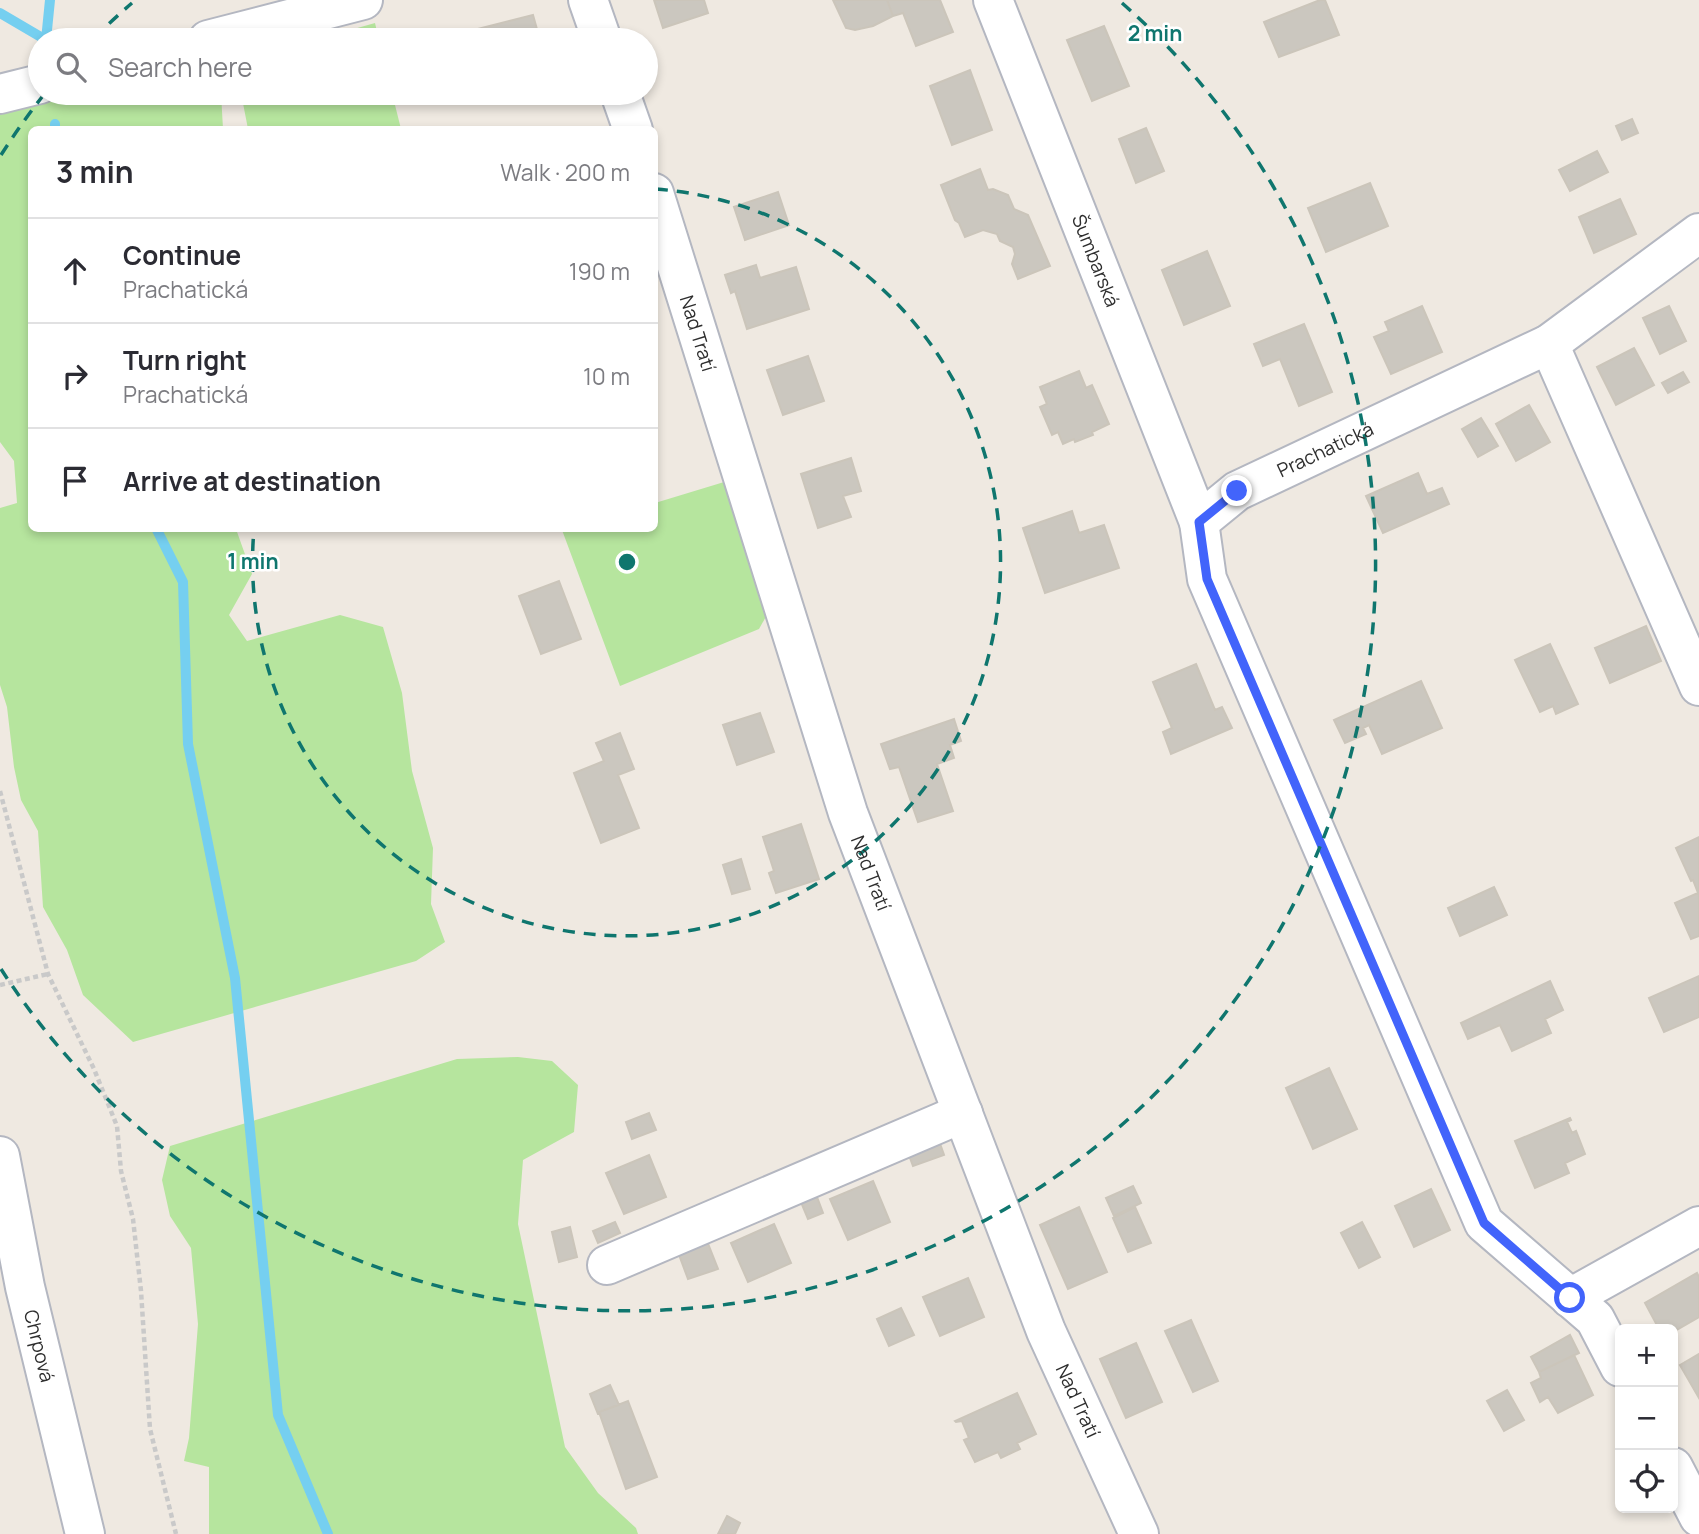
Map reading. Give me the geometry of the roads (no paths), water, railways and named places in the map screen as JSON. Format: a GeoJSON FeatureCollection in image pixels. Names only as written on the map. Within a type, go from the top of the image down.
{"type":"FeatureCollection","features":[{"type":"Feature","properties":{"kind":"street"},"geometry":{"type":"LineString","coordinates":[[254,28],[363,0]]}},
{"type":"Feature","properties":{"kind":"street"},"geometry":{"type":"LineString","coordinates":[[589,0],[598,28]]}},
{"type":"Feature","properties":{"kind":"street","name":"Šumbarská"},"geometry":{"type":"LineString","coordinates":[[993,0],[1199,522]]}},
{"type":"Feature","properties":{"kind":"street"},"geometry":{"type":"LineString","coordinates":[[0,94],[28,87]]}},
{"type":"Feature","properties":{"kind":"street"},"geometry":{"type":"LineString","coordinates":[[624,105],[632,126]]}},
{"type":"Feature","properties":{"kind":"street","name":"Nad Tratí"},"geometry":{"type":"LineString","coordinates":[[658,206],[848,813],[1051,1343],[1139,1534]]}},
{"type":"Feature","properties":{"kind":"street","name":"Prachatická"},"geometry":{"type":"LineString","coordinates":[[1199,522],[1237,491],[1549,344],[1699,233]]}},
{"type":"Feature","properties":{"kind":"street"},"geometry":{"type":"LineString","coordinates":[[1549,344],[1699,686]]}},
{"type":"Feature","properties":{"kind":"street"},"geometry":{"type":"LineString","coordinates":[[1199,522],[1207,579],[1484,1223],[1595,1320],[1615,1358]]}},
{"type":"Feature","properties":{"kind":"street"},"geometry":{"type":"LineString","coordinates":[[607,1265],[962,1113]]}},
{"type":"Feature","properties":{"kind":"street","name":"Chrpová"},"geometry":{"type":"LineString","coordinates":[[0,1156],[13,1288],[85,1534]]}},
{"type":"Feature","properties":{"kind":"street"},"geometry":{"type":"LineString","coordinates":[[1570,1298],[1699,1226]]}},
{"type":"Feature","properties":{"kind":"street"},"geometry":{"type":"LineString","coordinates":[[1678,1477],[1699,1517]]}},
{"type":"Feature","properties":{"kind":"waterway"},"geometry":{"type":"LineString","coordinates":[[47,28],[50,0]]}},
{"type":"Feature","properties":{"kind":"waterway"},"geometry":{"type":"LineString","coordinates":[[0,13],[28,29]]}},
{"type":"Feature","properties":{"kind":"waterway"},"geometry":{"type":"LineString","coordinates":[[158,532],[183,582],[188,744],[235,978],[278,1415],[328,1534]]}}]}
